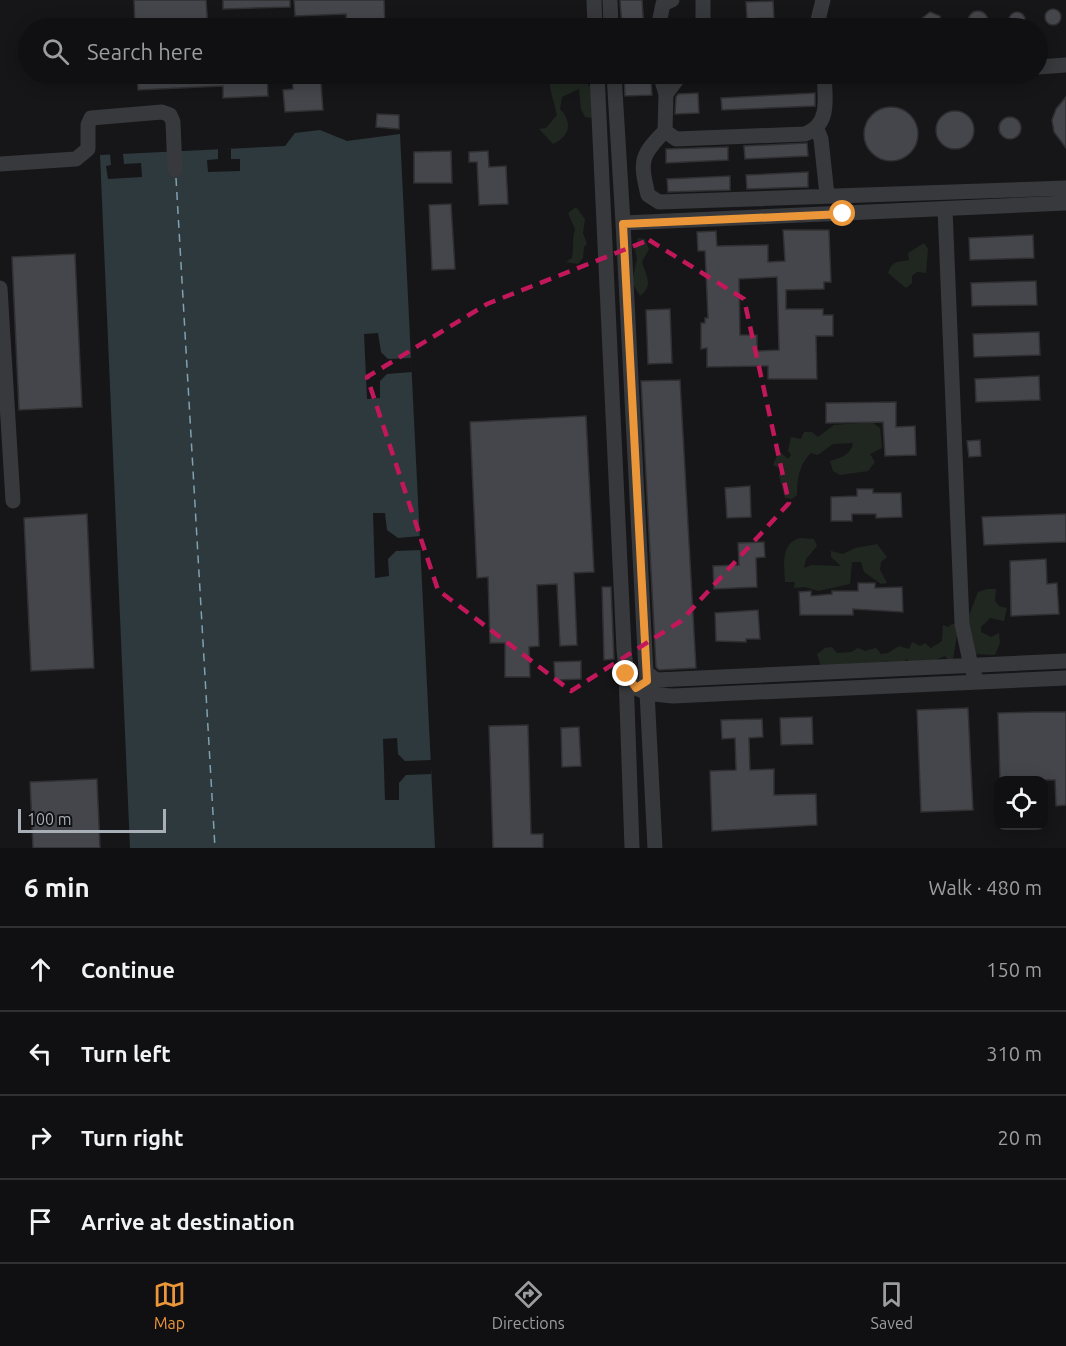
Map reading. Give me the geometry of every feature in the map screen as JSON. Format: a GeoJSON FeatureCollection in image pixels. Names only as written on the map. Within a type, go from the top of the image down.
{"type":"FeatureCollection","features":[{"type":"Feature","properties":{"kind":"lane"},"geometry":{"type":"LineString","coordinates":[[594,0],[595,18]]}},
{"type":"Feature","properties":{"kind":"lane"},"geometry":{"type":"LineString","coordinates":[[610,0],[611,18]]}},
{"type":"Feature","properties":{"kind":"lane"},"geometry":{"type":"LineString","coordinates":[[660,18],[663,4],[672,0]]}},
{"type":"Feature","properties":{"kind":"lane"},"geometry":{"type":"LineString","coordinates":[[818,18],[823,0]]}},
{"type":"Feature","properties":{"kind":"lane"},"geometry":{"type":"LineString","coordinates":[[703,18],[704,1]]}},
{"type":"Feature","properties":{"kind":"lane"},"geometry":{"type":"LineString","coordinates":[[1048,67],[1066,66]]}},
{"type":"Feature","properties":{"kind":"lane"},"geometry":{"type":"LineString","coordinates":[[597,84],[626,674],[632,848]]}},
{"type":"Feature","properties":{"kind":"lane"},"geometry":{"type":"LineString","coordinates":[[615,84],[655,848]]}},
{"type":"Feature","properties":{"kind":"lane"},"geometry":{"type":"LineString","coordinates":[[663,84],[666,94],[664,132],[645,151],[643,164],[648,195],[659,202],[1066,188]]}},
{"type":"Feature","properties":{"kind":"lane"},"geometry":{"type":"LineString","coordinates":[[666,94],[674,84]]}},
{"type":"Feature","properties":{"kind":"lane"},"geometry":{"type":"LineString","coordinates":[[664,132],[676,139],[805,134],[817,129],[825,118],[824,84]]}},
{"type":"Feature","properties":{"kind":"lane"},"geometry":{"type":"LineString","coordinates":[[0,164],[76,159],[88,149],[88,124],[91,118],[162,112],[170,115],[173,122],[175,170]]}},
{"type":"Feature","properties":{"kind":"lane"},"geometry":{"type":"LineString","coordinates":[[817,129],[821,139],[824,187],[827,195]]}},
{"type":"Feature","properties":{"kind":"lane"},"geometry":{"type":"LineString","coordinates":[[623,224],[1066,203]]}},
{"type":"Feature","properties":{"kind":"lane"},"geometry":{"type":"LineString","coordinates":[[945,209],[963,667],[977,682]]}},
{"type":"Feature","properties":{"kind":"lane"},"geometry":{"type":"LineString","coordinates":[[0,288],[13,501]]}},
{"type":"Feature","properties":{"kind":"lane"},"geometry":{"type":"LineString","coordinates":[[627,703],[647,683],[1066,662]]}},
{"type":"Feature","properties":{"kind":"lane"},"geometry":{"type":"LineString","coordinates":[[949,683],[963,667]]}},
{"type":"Feature","properties":{"kind":"lane"},"geometry":{"type":"LineString","coordinates":[[626,674],[673,696],[1066,678]]}},
{"type":"Feature","properties":{"kind":"highlighted area"},"geometry":{"type":"Polygon","coordinates":[[[649,240],[744,299],[789,503],[681,621],[571,691],[438,590],[367,377],[487,304],[649,240]]]}},
{"type":"Feature","properties":{"kind":"shaded area"},"geometry":{"type":"Polygon","coordinates":[[[550,84],[588,84],[595,89],[592,118],[585,117],[581,109],[579,89],[562,97],[560,109],[567,119],[568,129],[559,141],[553,144],[539,129],[546,128],[557,115],[550,84]]]}},
{"type":"Feature","properties":{"kind":"shaded area"},"geometry":{"type":"Polygon","coordinates":[[[320,130],[347,141],[400,134],[435,848],[130,848],[100,155],[285,146],[295,133],[320,130]]]}},
{"type":"Feature","properties":{"kind":"shaded area"},"geometry":{"type":"Polygon","coordinates":[[[576,207],[585,219],[583,233],[587,244],[584,247],[583,258],[578,264],[566,262],[572,258],[575,229],[568,213],[576,207]]]}},
{"type":"Feature","properties":{"kind":"shaded area"},"geometry":{"type":"Polygon","coordinates":[[[638,238],[645,239],[649,249],[642,262],[648,284],[640,296],[632,282],[637,259],[635,250],[638,238]]]}},
{"type":"Feature","properties":{"kind":"shaded area"},"geometry":{"type":"Polygon","coordinates":[[[924,243],[928,249],[926,273],[917,272],[912,276],[912,283],[906,288],[888,273],[894,264],[909,260],[908,253],[924,243]]]}},
{"type":"Feature","properties":{"kind":"shaded area"},"geometry":{"type":"Polygon","coordinates":[[[872,422],[880,428],[882,448],[870,454],[875,462],[868,471],[840,475],[833,471],[830,461],[847,453],[853,443],[833,444],[818,455],[811,453],[807,457],[800,472],[797,495],[792,499],[785,498],[779,476],[781,469],[773,465],[779,451],[788,459],[791,455],[788,451],[791,437],[801,439],[804,432],[812,432],[818,437],[834,425],[872,422]]]}},
{"type":"Feature","properties":{"kind":"shaded area"},"geometry":{"type":"Polygon","coordinates":[[[800,538],[814,539],[817,546],[806,559],[804,568],[812,565],[841,566],[831,557],[831,551],[843,554],[855,548],[877,544],[887,557],[881,562],[880,570],[887,583],[881,584],[864,572],[861,562],[852,562],[850,584],[818,591],[805,587],[794,588],[795,582],[785,582],[785,555],[790,544],[800,538]]]}},
{"type":"Feature","properties":{"kind":"shaded area"},"geometry":{"type":"Polygon","coordinates":[[[996,589],[995,601],[999,606],[1007,608],[1004,621],[990,618],[981,627],[981,632],[991,637],[999,633],[1000,643],[995,655],[973,654],[968,618],[978,592],[996,589]]]}},
{"type":"Feature","properties":{"kind":"shaded area"},"geometry":{"type":"Polygon","coordinates":[[[952,624],[959,624],[953,659],[949,661],[945,656],[921,664],[906,659],[903,664],[892,667],[885,661],[881,666],[822,669],[817,654],[825,648],[832,647],[837,653],[851,652],[858,648],[865,651],[876,648],[881,654],[888,653],[899,646],[909,649],[912,642],[920,646],[925,643],[931,648],[942,641],[943,625],[948,627],[952,624]]]}},
{"type":"Feature","properties":{"kind":"pier"},"geometry":{"type":"Polygon","coordinates":[[[218,149],[231,149],[231,159],[240,159],[240,171],[208,172],[207,160],[218,159],[218,149]]]}},
{"type":"Feature","properties":{"kind":"pier"},"geometry":{"type":"Polygon","coordinates":[[[110,154],[123,154],[124,164],[141,163],[142,177],[108,179],[106,166],[111,165],[110,154]]]}},
{"type":"Feature","properties":{"kind":"pier"},"geometry":{"type":"Polygon","coordinates":[[[378,333],[381,352],[388,359],[411,358],[412,372],[387,374],[380,381],[380,398],[367,399],[364,334],[378,333]]]}},
{"type":"Feature","properties":{"kind":"pier"},"geometry":{"type":"Polygon","coordinates":[[[373,513],[385,513],[387,530],[398,538],[420,536],[421,550],[396,551],[388,559],[389,576],[375,578],[373,513]]]}},
{"type":"Feature","properties":{"kind":"pier"},"geometry":{"type":"Polygon","coordinates":[[[397,738],[398,754],[405,761],[431,760],[431,774],[406,775],[399,783],[399,800],[385,800],[383,739],[397,738]]]}},
{"type":"Feature","properties":{"kind":"building"},"geometry":{"type":"Polygon","coordinates":[[[134,0],[206,0],[207,18],[135,18],[134,0]]]}},
{"type":"Feature","properties":{"kind":"building"},"geometry":{"type":"Polygon","coordinates":[[[223,0],[290,0],[290,7],[223,9],[223,0]]]}},
{"type":"Feature","properties":{"kind":"building"},"geometry":{"type":"Polygon","coordinates":[[[294,0],[384,0],[385,18],[346,18],[346,14],[295,16],[294,0]]]}},
{"type":"Feature","properties":{"kind":"building"},"geometry":{"type":"Polygon","coordinates":[[[620,0],[642,0],[643,18],[621,18],[620,0]]]}},
{"type":"Feature","properties":{"kind":"building"},"geometry":{"type":"Polygon","coordinates":[[[773,1],[774,18],[747,18],[746,2],[773,1]]]}},
{"type":"Feature","properties":{"kind":"building"},"geometry":{"type":"Polygon","coordinates":[[[1050,9],[1056,9],[1061,14],[1061,20],[1056,25],[1050,25],[1048,18],[1045,18],[1045,14],[1050,9]]]}},
{"type":"Feature","properties":{"kind":"building"},"geometry":{"type":"Polygon","coordinates":[[[974,11],[982,11],[988,17],[968,18],[974,11]]]}},
{"type":"Feature","properties":{"kind":"building"},"geometry":{"type":"Polygon","coordinates":[[[930,12],[940,18],[922,18],[930,12]]]}},
{"type":"Feature","properties":{"kind":"building"},"geometry":{"type":"Polygon","coordinates":[[[1014,12],[1020,12],[1025,17],[1009,18],[1014,12]]]}},
{"type":"Feature","properties":{"kind":"building"},"geometry":{"type":"Polygon","coordinates":[[[138,84],[267,84],[268,96],[223,98],[223,86],[138,90],[138,84]]]}},
{"type":"Feature","properties":{"kind":"building"},"geometry":{"type":"Polygon","coordinates":[[[293,84],[321,84],[323,110],[285,112],[283,90],[293,89],[293,84]]]}},
{"type":"Feature","properties":{"kind":"building"},"geometry":{"type":"Polygon","coordinates":[[[624,84],[651,84],[652,95],[625,96],[624,84]]]}},
{"type":"Feature","properties":{"kind":"building"},"geometry":{"type":"Polygon","coordinates":[[[698,93],[699,113],[675,114],[678,94],[698,93]]]}},
{"type":"Feature","properties":{"kind":"building"},"geometry":{"type":"Polygon","coordinates":[[[815,93],[815,106],[722,110],[721,98],[815,93]]]}},
{"type":"Feature","properties":{"kind":"building"},"geometry":{"type":"Polygon","coordinates":[[[1066,97],[1066,148],[1054,132],[1052,120],[1056,109],[1066,97]]]}},
{"type":"Feature","properties":{"kind":"building"},"geometry":{"type":"Polygon","coordinates":[[[886,107],[896,107],[906,111],[914,119],[918,134],[914,149],[906,157],[896,161],[886,161],[876,157],[868,149],[864,139],[864,129],[868,119],[876,111],[886,107]]]}},
{"type":"Feature","properties":{"kind":"building"},"geometry":{"type":"Polygon","coordinates":[[[955,111],[968,117],[974,130],[968,143],[955,149],[942,143],[936,130],[942,117],[955,111]]]}},
{"type":"Feature","properties":{"kind":"building"},"geometry":{"type":"Polygon","coordinates":[[[377,114],[399,115],[399,129],[376,127],[377,114]]]}},
{"type":"Feature","properties":{"kind":"building"},"geometry":{"type":"Polygon","coordinates":[[[1010,117],[1018,120],[1021,128],[1018,136],[1010,139],[1002,136],[999,128],[1002,120],[1010,117]]]}},
{"type":"Feature","properties":{"kind":"building"},"geometry":{"type":"Polygon","coordinates":[[[807,143],[808,156],[745,159],[744,146],[807,143]]]}},
{"type":"Feature","properties":{"kind":"building"},"geometry":{"type":"Polygon","coordinates":[[[728,147],[728,160],[666,163],[666,149],[728,147]]]}},
{"type":"Feature","properties":{"kind":"building"},"geometry":{"type":"Polygon","coordinates":[[[451,151],[452,183],[414,183],[414,152],[451,151]]]}},
{"type":"Feature","properties":{"kind":"building"},"geometry":{"type":"Polygon","coordinates":[[[488,151],[489,167],[506,166],[508,204],[479,205],[477,162],[469,162],[469,152],[488,151]]]}},
{"type":"Feature","properties":{"kind":"building"},"geometry":{"type":"Polygon","coordinates":[[[808,172],[808,187],[747,189],[746,175],[808,172]]]}},
{"type":"Feature","properties":{"kind":"building"},"geometry":{"type":"Polygon","coordinates":[[[730,176],[730,190],[668,192],[667,179],[730,176]]]}},
{"type":"Feature","properties":{"kind":"building"},"geometry":{"type":"Polygon","coordinates":[[[451,204],[455,269],[432,270],[429,205],[451,204]]]}},
{"type":"Feature","properties":{"kind":"building"},"geometry":{"type":"Polygon","coordinates":[[[783,230],[829,230],[831,282],[824,282],[824,289],[786,290],[786,309],[823,309],[823,315],[833,315],[833,336],[816,336],[817,379],[768,379],[768,366],[707,367],[707,348],[701,349],[701,323],[705,323],[705,318],[708,318],[705,251],[698,251],[697,232],[716,231],[717,246],[768,245],[768,262],[785,261],[783,230]],[[777,277],[739,279],[740,335],[757,335],[757,351],[779,350],[777,277]]]}},
{"type":"Feature","properties":{"kind":"building"},"geometry":{"type":"Polygon","coordinates":[[[1033,235],[1034,258],[970,260],[969,238],[1033,235]]]}},
{"type":"Feature","properties":{"kind":"building"},"geometry":{"type":"Polygon","coordinates":[[[75,254],[82,407],[19,410],[12,257],[75,254]]]}},
{"type":"Feature","properties":{"kind":"building"},"geometry":{"type":"Polygon","coordinates":[[[1036,281],[1037,305],[972,306],[971,283],[1036,281]]]}},
{"type":"Feature","properties":{"kind":"building"},"geometry":{"type":"Polygon","coordinates":[[[670,309],[672,363],[648,364],[646,310],[670,309]]]}},
{"type":"Feature","properties":{"kind":"building"},"geometry":{"type":"Polygon","coordinates":[[[1039,332],[1040,355],[974,357],[973,334],[1039,332]]]}},
{"type":"Feature","properties":{"kind":"building"},"geometry":{"type":"Polygon","coordinates":[[[1039,376],[1040,400],[976,402],[975,379],[1039,376]]]}},
{"type":"Feature","properties":{"kind":"building"},"geometry":{"type":"Polygon","coordinates":[[[680,380],[696,668],[659,670],[656,667],[641,381],[680,380]]]}},
{"type":"Feature","properties":{"kind":"building"},"geometry":{"type":"Polygon","coordinates":[[[896,402],[896,427],[915,426],[916,455],[885,456],[883,422],[826,423],[826,403],[896,402]]]}},
{"type":"Feature","properties":{"kind":"building"},"geometry":{"type":"Polygon","coordinates":[[[586,416],[594,572],[574,573],[577,645],[560,646],[557,584],[537,585],[539,646],[529,647],[530,677],[505,677],[505,643],[490,643],[488,577],[477,578],[470,422],[586,416]]]}},
{"type":"Feature","properties":{"kind":"building"},"geometry":{"type":"Polygon","coordinates":[[[980,440],[981,456],[969,457],[967,441],[980,440]]]}},
{"type":"Feature","properties":{"kind":"building"},"geometry":{"type":"Polygon","coordinates":[[[750,486],[751,517],[727,518],[725,488],[750,486]]]}},
{"type":"Feature","properties":{"kind":"building"},"geometry":{"type":"Polygon","coordinates":[[[857,489],[873,489],[873,493],[901,493],[902,517],[876,518],[876,514],[852,514],[852,521],[831,521],[831,497],[857,496],[857,489]]]}},
{"type":"Feature","properties":{"kind":"building"},"geometry":{"type":"Polygon","coordinates":[[[87,514],[94,668],[31,671],[24,518],[87,514]]]}},
{"type":"Feature","properties":{"kind":"building"},"geometry":{"type":"Polygon","coordinates":[[[1066,514],[1066,542],[984,545],[982,517],[1066,514]]]}},
{"type":"Feature","properties":{"kind":"building"},"geometry":{"type":"Polygon","coordinates":[[[764,542],[765,557],[756,558],[757,587],[714,589],[713,566],[739,565],[738,543],[764,542]]]}},
{"type":"Feature","properties":{"kind":"building"},"geometry":{"type":"Polygon","coordinates":[[[1046,559],[1047,584],[1057,583],[1059,614],[1011,616],[1010,561],[1046,559]]]}},
{"type":"Feature","properties":{"kind":"building"},"geometry":{"type":"Polygon","coordinates":[[[858,583],[875,583],[875,588],[902,587],[903,612],[853,609],[853,615],[800,615],[799,592],[811,591],[811,596],[832,594],[832,591],[858,591],[858,583]]]}},
{"type":"Feature","properties":{"kind":"building"},"geometry":{"type":"Polygon","coordinates":[[[602,587],[611,587],[614,659],[604,660],[602,587]]]}},
{"type":"Feature","properties":{"kind":"building"},"geometry":{"type":"Polygon","coordinates":[[[758,610],[760,639],[746,639],[746,642],[716,641],[715,613],[758,610]]]}},
{"type":"Feature","properties":{"kind":"building"},"geometry":{"type":"Polygon","coordinates":[[[581,661],[581,679],[555,680],[554,662],[581,661]]]}},
{"type":"Feature","properties":{"kind":"building"},"geometry":{"type":"Polygon","coordinates":[[[968,708],[973,810],[921,812],[917,710],[968,708]]]}},
{"type":"Feature","properties":{"kind":"building"},"geometry":{"type":"Polygon","coordinates":[[[1066,712],[1066,805],[1056,806],[1055,780],[1048,780],[1048,776],[1000,776],[998,713],[1066,712]]]}},
{"type":"Feature","properties":{"kind":"building"},"geometry":{"type":"Polygon","coordinates":[[[812,717],[813,744],[781,745],[780,718],[812,717]]]}},
{"type":"Feature","properties":{"kind":"building"},"geometry":{"type":"Polygon","coordinates":[[[762,719],[763,737],[749,738],[750,770],[774,769],[774,795],[816,794],[817,825],[712,831],[710,771],[736,770],[735,738],[722,739],[721,720],[762,719]]]}},
{"type":"Feature","properties":{"kind":"building"},"geometry":{"type":"Polygon","coordinates":[[[528,725],[531,834],[543,834],[543,848],[493,848],[489,726],[528,725]]]}},
{"type":"Feature","properties":{"kind":"building"},"geometry":{"type":"Polygon","coordinates":[[[579,727],[581,766],[562,767],[561,728],[579,727]]]}},
{"type":"Feature","properties":{"kind":"building"},"geometry":{"type":"Polygon","coordinates":[[[97,779],[100,848],[33,848],[30,782],[97,779]]]}},
{"type":"Feature","properties":{"kind":"ferry route"},"geometry":{"type":"LineString","coordinates":[[176,178],[215,848]]}},
{"type":"Feature","properties":{"kind":"route"},"geometry":{"type":"LineString","coordinates":[[626,674],[636,688],[647,681],[623,224],[843,214]]}}]}
